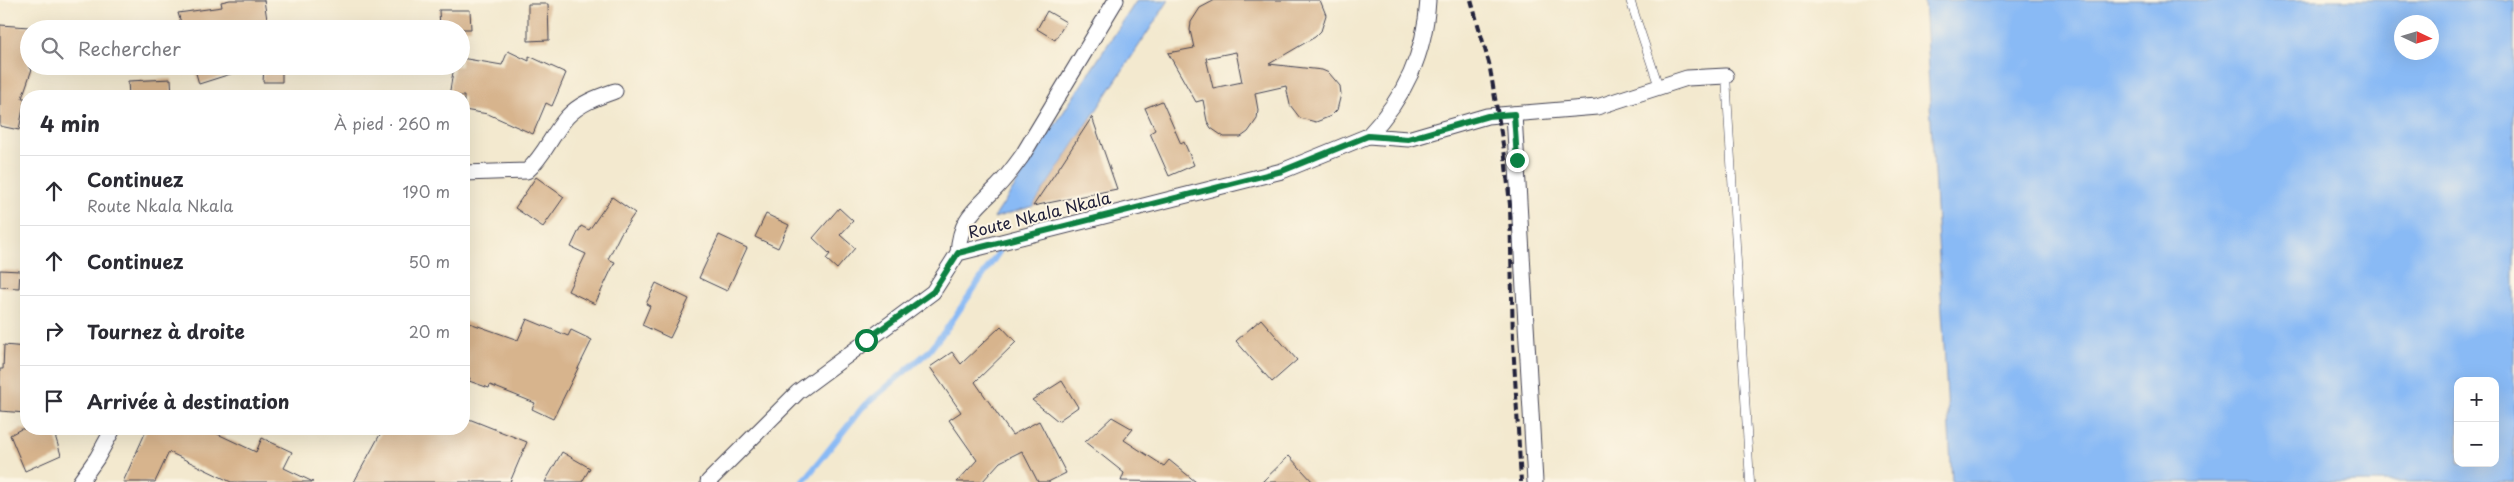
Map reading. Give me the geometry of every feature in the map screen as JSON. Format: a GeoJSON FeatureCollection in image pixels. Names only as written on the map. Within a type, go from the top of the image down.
{"type":"FeatureCollection","features":[{"type":"Feature","properties":{"kind":"street"},"geometry":{"type":"LineString","coordinates":[[958,253],[962,228],[968,217],[1008,175],[1022,156],[1116,0]]}},
{"type":"Feature","properties":{"kind":"street"},"geometry":{"type":"LineString","coordinates":[[1368,136],[1397,102],[1408,82],[1423,39],[1428,0]]}},
{"type":"Feature","properties":{"kind":"street"},"geometry":{"type":"LineString","coordinates":[[1368,136],[1408,139],[1488,116],[1597,107],[1687,78],[1726,76]]}},
{"type":"Feature","properties":{"kind":"street"},"geometry":{"type":"LineString","coordinates":[[470,173],[527,171],[540,160],[567,117],[586,102],[615,91]]}},
{"type":"Feature","properties":{"kind":"street"},"geometry":{"type":"LineString","coordinates":[[1514,114],[1536,482]]}},
{"type":"Feature","properties":{"kind":"street","name":"Route Nkala Nkala"},"geometry":{"type":"LineString","coordinates":[[708,482],[798,392],[933,292],[958,253],[1282,171],[1368,136]]}},
{"type":"Feature","properties":{"kind":"street"},"geometry":{"type":"LineString","coordinates":[[80,482],[97,458],[110,435]]}},
{"type":"Feature","properties":{"kind":"lane"},"geometry":{"type":"LineString","coordinates":[[1630,0],[1659,87]]}},
{"type":"Feature","properties":{"kind":"lane"},"geometry":{"type":"LineString","coordinates":[[1726,76],[1750,482]]}},
{"type":"Feature","properties":{"kind":"water"},"geometry":{"type":"Polygon","coordinates":[[[1137,0],[1169,0],[1033,206],[994,218],[1137,0]]]}},
{"type":"Feature","properties":{"kind":"water"},"geometry":{"type":"Polygon","coordinates":[[[1924,0],[2514,0],[2514,482],[1952,482],[1924,0]]]}},
{"type":"Feature","properties":{"kind":"building"},"geometry":{"type":"Polygon","coordinates":[[[230,0],[264,0],[267,20],[180,20],[178,13],[222,7],[221,2],[230,0]]]}},
{"type":"Feature","properties":{"kind":"building"},"geometry":{"type":"Polygon","coordinates":[[[1215,0],[1320,0],[1326,15],[1321,31],[1315,37],[1269,64],[1322,70],[1329,73],[1340,86],[1341,94],[1337,110],[1331,116],[1316,122],[1300,118],[1290,105],[1286,86],[1255,93],[1258,110],[1257,119],[1248,132],[1241,137],[1224,137],[1211,128],[1207,121],[1203,100],[1196,102],[1168,53],[1194,48],[1190,30],[1191,22],[1200,8],[1215,0]],[[1236,52],[1206,58],[1213,88],[1242,82],[1236,52]]]}},
{"type":"Feature","properties":{"kind":"building"},"geometry":{"type":"Polygon","coordinates":[[[528,4],[548,4],[549,40],[528,41],[528,4]]]}},
{"type":"Feature","properties":{"kind":"building"},"geometry":{"type":"Polygon","coordinates":[[[439,10],[470,10],[471,29],[470,20],[440,20],[439,10]]]}},
{"type":"Feature","properties":{"kind":"building"},"geometry":{"type":"Polygon","coordinates":[[[1047,11],[1066,22],[1055,40],[1037,29],[1047,11]]]}},
{"type":"Feature","properties":{"kind":"building"},"geometry":{"type":"Polygon","coordinates":[[[0,25],[20,26],[20,75],[30,75],[25,90],[20,90],[19,130],[0,126],[0,25]]]}},
{"type":"Feature","properties":{"kind":"building"},"geometry":{"type":"Polygon","coordinates":[[[508,51],[529,61],[529,56],[566,73],[552,106],[546,103],[533,134],[488,114],[470,111],[470,90],[450,90],[452,75],[470,75],[470,60],[502,65],[508,51]]]}},
{"type":"Feature","properties":{"kind":"building"},"geometry":{"type":"Polygon","coordinates":[[[196,75],[227,75],[199,84],[196,75]]]}},
{"type":"Feature","properties":{"kind":"building"},"geometry":{"type":"Polygon","coordinates":[[[263,75],[282,75],[282,82],[263,82],[263,75]]]}},
{"type":"Feature","properties":{"kind":"building"},"geometry":{"type":"Polygon","coordinates":[[[171,79],[172,90],[129,90],[128,81],[171,79]]]}},
{"type":"Feature","properties":{"kind":"building"},"geometry":{"type":"Polygon","coordinates":[[[1162,101],[1181,144],[1184,142],[1194,165],[1169,176],[1150,133],[1155,130],[1145,108],[1162,101]]]}},
{"type":"Feature","properties":{"kind":"building"},"geometry":{"type":"Polygon","coordinates":[[[1092,117],[1117,189],[1033,206],[1060,166],[1092,117]]]}},
{"type":"Feature","properties":{"kind":"building"},"geometry":{"type":"Polygon","coordinates":[[[536,177],[564,197],[543,227],[515,208],[536,177]]]}},
{"type":"Feature","properties":{"kind":"building"},"geometry":{"type":"Polygon","coordinates":[[[612,197],[635,213],[621,233],[608,259],[615,262],[595,304],[568,291],[586,254],[571,247],[581,226],[589,230],[612,197]]]}},
{"type":"Feature","properties":{"kind":"building"},"geometry":{"type":"Polygon","coordinates":[[[839,208],[853,221],[840,235],[855,248],[837,269],[826,259],[830,254],[813,238],[839,208]]]}},
{"type":"Feature","properties":{"kind":"building"},"geometry":{"type":"Polygon","coordinates":[[[766,214],[789,225],[778,248],[755,237],[766,214]]]}},
{"type":"Feature","properties":{"kind":"building"},"geometry":{"type":"Polygon","coordinates":[[[719,235],[747,248],[727,291],[699,278],[719,235]]]}},
{"type":"Feature","properties":{"kind":"building"},"geometry":{"type":"Polygon","coordinates":[[[0,270],[20,271],[19,288],[0,287],[0,270]]]}},
{"type":"Feature","properties":{"kind":"building"},"geometry":{"type":"Polygon","coordinates":[[[656,283],[689,299],[670,338],[642,325],[650,306],[646,304],[656,283]]]}},
{"type":"Feature","properties":{"kind":"building"},"geometry":{"type":"Polygon","coordinates":[[[527,319],[568,336],[571,330],[592,340],[553,419],[532,409],[535,403],[490,385],[489,388],[470,381],[470,323],[518,340],[527,319]]]}},
{"type":"Feature","properties":{"kind":"building"},"geometry":{"type":"Polygon","coordinates":[[[1261,319],[1297,360],[1272,382],[1236,341],[1261,319]]]}},
{"type":"Feature","properties":{"kind":"building"},"geometry":{"type":"Polygon","coordinates":[[[1001,326],[1016,342],[975,382],[1012,435],[1039,421],[1066,473],[1048,482],[1038,482],[1022,451],[1000,462],[982,482],[957,482],[977,460],[949,420],[961,412],[930,367],[952,352],[961,364],[1001,326]]]}},
{"type":"Feature","properties":{"kind":"building"},"geometry":{"type":"Polygon","coordinates":[[[4,345],[20,346],[20,413],[0,411],[0,369],[3,369],[4,345]]]}},
{"type":"Feature","properties":{"kind":"building"},"geometry":{"type":"Polygon","coordinates":[[[1062,381],[1078,407],[1058,421],[1032,400],[1062,381]]]}},
{"type":"Feature","properties":{"kind":"building"},"geometry":{"type":"Polygon","coordinates":[[[1112,417],[1133,429],[1124,440],[1164,466],[1169,460],[1196,482],[1121,481],[1124,473],[1085,442],[1112,417]]]}},
{"type":"Feature","properties":{"kind":"building"},"geometry":{"type":"Polygon","coordinates":[[[470,419],[527,442],[510,482],[354,482],[380,435],[470,435],[470,419]]]}},
{"type":"Feature","properties":{"kind":"building"},"geometry":{"type":"Polygon","coordinates":[[[20,430],[20,435],[55,435],[61,455],[25,471],[10,435],[20,430]]]}},
{"type":"Feature","properties":{"kind":"building"},"geometry":{"type":"Polygon","coordinates":[[[144,435],[220,435],[256,452],[262,438],[292,452],[284,468],[313,482],[231,482],[169,452],[155,482],[123,482],[144,435]]]}},
{"type":"Feature","properties":{"kind":"building"},"geometry":{"type":"Polygon","coordinates":[[[562,452],[590,468],[582,482],[545,482],[562,452]]]}},
{"type":"Feature","properties":{"kind":"building"},"geometry":{"type":"Polygon","coordinates":[[[1289,456],[1313,482],[1262,482],[1289,456]]]}},
{"type":"Feature","properties":{"kind":"waterway"},"geometry":{"type":"LineString","coordinates":[[803,482],[862,408],[929,351],[999,252]]}},
{"type":"Feature","properties":{"kind":"railway"},"geometry":{"type":"LineString","coordinates":[[1471,0],[1489,63],[1505,156],[1510,205],[1513,342],[1521,482]]}},
{"type":"Feature","properties":{"kind":"route"},"geometry":{"type":"LineString","coordinates":[[866,340],[933,292],[958,253],[1282,171],[1368,136],[1408,139],[1488,116],[1514,114],[1517,160]]}}]}
